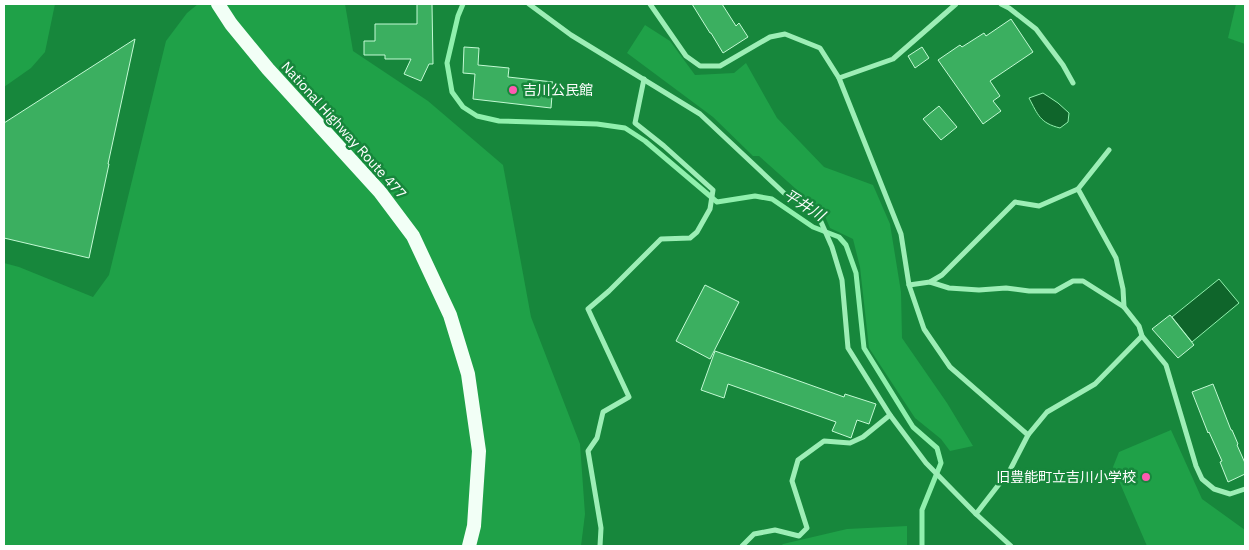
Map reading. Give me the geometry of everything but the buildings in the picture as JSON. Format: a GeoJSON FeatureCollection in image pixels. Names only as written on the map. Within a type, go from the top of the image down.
{"type":"FeatureCollection","features":[{"type":"Feature","properties":{"kind":"highway","name":"National Highway Route 477"},"geometry":{"type":"LineString","coordinates":[[218,4],[231,24],[268,69],[380,192],[413,236],[450,315],[468,374],[479,451],[474,526],[469,546]]}},
{"type":"Feature","properties":{"kind":"street"},"geometry":{"type":"LineString","coordinates":[[529,4],[571,35],[700,114],[784,193],[818,215],[832,247],[842,280],[848,348],[890,415],[926,462],[976,514],[1011,546]]}},
{"type":"Feature","properties":{"kind":"street"},"geometry":{"type":"LineString","coordinates":[[650,4],[686,56],[700,66],[720,66],[770,37],[785,34],[820,48],[839,78],[901,234],[909,285],[924,329],[950,367],[1028,435]]}},
{"type":"Feature","properties":{"kind":"street"},"geometry":{"type":"LineString","coordinates":[[839,78],[893,59],[956,4]]}},
{"type":"Feature","properties":{"kind":"street"},"geometry":{"type":"LineString","coordinates":[[1001,4],[1036,29],[1064,65],[1073,83]]}},
{"type":"Feature","properties":{"kind":"street"},"geometry":{"type":"LineString","coordinates":[[600,546],[601,528],[588,451],[596,438],[603,412],[629,397],[588,309],[609,291],[661,239],[690,238],[697,232],[710,209],[713,190],[635,123],[644,79]]}},
{"type":"Feature","properties":{"kind":"street"},"geometry":{"type":"LineString","coordinates":[[909,285],[930,282],[942,275],[1015,202],[1039,206],[1078,189],[1109,150]]}},
{"type":"Feature","properties":{"kind":"street"},"geometry":{"type":"LineString","coordinates":[[1078,189],[1116,258],[1123,289],[1124,307]]}},
{"type":"Feature","properties":{"kind":"street"},"geometry":{"type":"LineString","coordinates":[[930,282],[949,288],[979,290],[1006,288],[1029,291],[1055,291],[1073,281],[1083,281],[1124,307],[1139,326],[1142,336],[1166,365],[1196,466],[1202,479],[1214,489],[1230,494],[1245,489]]}},
{"type":"Feature","properties":{"kind":"street"},"geometry":{"type":"LineString","coordinates":[[976,514],[1010,470],[1028,435],[1047,412],[1095,384],[1142,336]]}},
{"type":"Feature","properties":{"kind":"street"},"geometry":{"type":"LineString","coordinates":[[742,546],[754,534],[775,530],[799,536],[807,528],[792,481],[798,460],[824,441],[850,443],[863,437],[890,415]]}},
{"type":"Feature","properties":{"kind":"shaded area"},"geometry":{"type":"Polygon","coordinates":[[[4,4],[55,4],[45,52],[31,68],[4,87],[4,4]]]}},
{"type":"Feature","properties":{"kind":"shaded area"},"geometry":{"type":"Polygon","coordinates":[[[198,4],[345,4],[353,51],[428,101],[503,165],[531,317],[580,444],[585,514],[581,546],[4,546],[4,263],[19,267],[93,297],[109,275],[166,41],[187,13],[198,4]]]}},
{"type":"Feature","properties":{"kind":"shaded area"},"geometry":{"type":"Polygon","coordinates":[[[1236,4],[1245,4],[1245,44],[1228,38],[1236,4]]]}},
{"type":"Feature","properties":{"kind":"shaded area"},"geometry":{"type":"Polygon","coordinates":[[[645,25],[670,41],[695,75],[734,73],[746,63],[777,118],[824,167],[873,185],[890,224],[901,292],[902,338],[947,403],[973,446],[950,451],[941,439],[915,418],[869,348],[860,267],[853,239],[830,228],[824,214],[759,156],[753,156],[713,117],[627,53],[645,25]]]}},
{"type":"Feature","properties":{"kind":"shaded area"},"geometry":{"type":"Polygon","coordinates":[[[1043,93],[1069,113],[1068,122],[1060,128],[1048,124],[1040,118],[1029,98],[1043,93]]]}},
{"type":"Feature","properties":{"kind":"shaded area"},"geometry":{"type":"Polygon","coordinates":[[[1219,279],[1239,303],[1192,342],[1172,317],[1219,279]]]}},
{"type":"Feature","properties":{"kind":"shaded area","name":"旧豊能町立吉川小学校"},"geometry":{"type":"Polygon","coordinates":[[[1171,430],[1202,499],[1245,530],[1245,546],[1147,546],[1113,467],[1119,452],[1171,430]]]}},
{"type":"Feature","properties":{"kind":"shaded area"},"geometry":{"type":"Polygon","coordinates":[[[907,526],[907,546],[781,546],[847,529],[907,526]]]}},
{"type":"Feature","properties":{"kind":"waterway","name":"平井川"},"geometry":{"type":"LineString","coordinates":[[463,4],[458,16],[447,63],[452,92],[463,107],[477,116],[499,121],[597,124],[625,128],[645,141],[717,202],[755,196],[772,199],[813,227],[839,237],[846,245],[856,273],[864,348],[913,427],[937,448],[941,463],[922,510],[922,546]]}},
{"type":"Feature","properties":{"kind":"place","name":"吉川公民館"},"geometry":{"type":"Point","coordinates":[513,90]}},
{"type":"Feature","properties":{"kind":"place","name":"旧豊能町立吉川小学校"},"geometry":{"type":"Point","coordinates":[1146,477]}}]}
